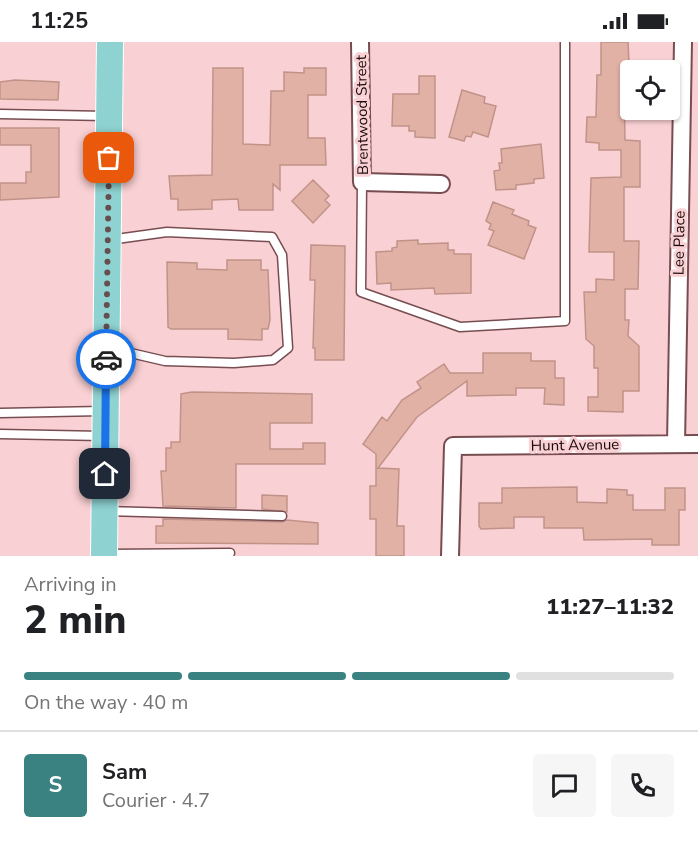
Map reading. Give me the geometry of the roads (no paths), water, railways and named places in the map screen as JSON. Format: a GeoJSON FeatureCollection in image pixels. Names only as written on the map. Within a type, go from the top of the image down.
{"type":"FeatureCollection","features":[{"type":"Feature","properties":{"kind":"main road"},"geometry":{"type":"LineString","coordinates":[[104,555],[110,42]]}},
{"type":"Feature","properties":{"kind":"street","name":"Brentwood Street"},"geometry":{"type":"LineString","coordinates":[[360,42],[362,182],[441,184]]}},
{"type":"Feature","properties":{"kind":"street","name":"Lee Place"},"geometry":{"type":"LineString","coordinates":[[676,444],[683,42]]}},
{"type":"Feature","properties":{"kind":"street","name":"Hunt Avenue"},"geometry":{"type":"LineString","coordinates":[[450,556],[453,446],[698,444]]}},
{"type":"Feature","properties":{"kind":"lane"},"geometry":{"type":"LineString","coordinates":[[362,182],[361,292],[460,327],[565,321],[565,42]]}},
{"type":"Feature","properties":{"kind":"lane"},"geometry":{"type":"LineString","coordinates":[[0,114],[109,117]]}},
{"type":"Feature","properties":{"kind":"lane"},"geometry":{"type":"LineString","coordinates":[[106,348],[165,361],[234,363],[273,360],[288,348],[282,255],[272,237],[167,232],[107,240]]}},
{"type":"Feature","properties":{"kind":"lane"},"geometry":{"type":"LineString","coordinates":[[0,413],[105,423]]}},
{"type":"Feature","properties":{"kind":"lane"},"geometry":{"type":"LineString","coordinates":[[0,434],[105,423]]}},
{"type":"Feature","properties":{"kind":"lane"},"geometry":{"type":"LineString","coordinates":[[104,511],[282,516]]}},
{"type":"Feature","properties":{"kind":"lane"},"geometry":{"type":"LineString","coordinates":[[104,555],[230,553]]}}]}
